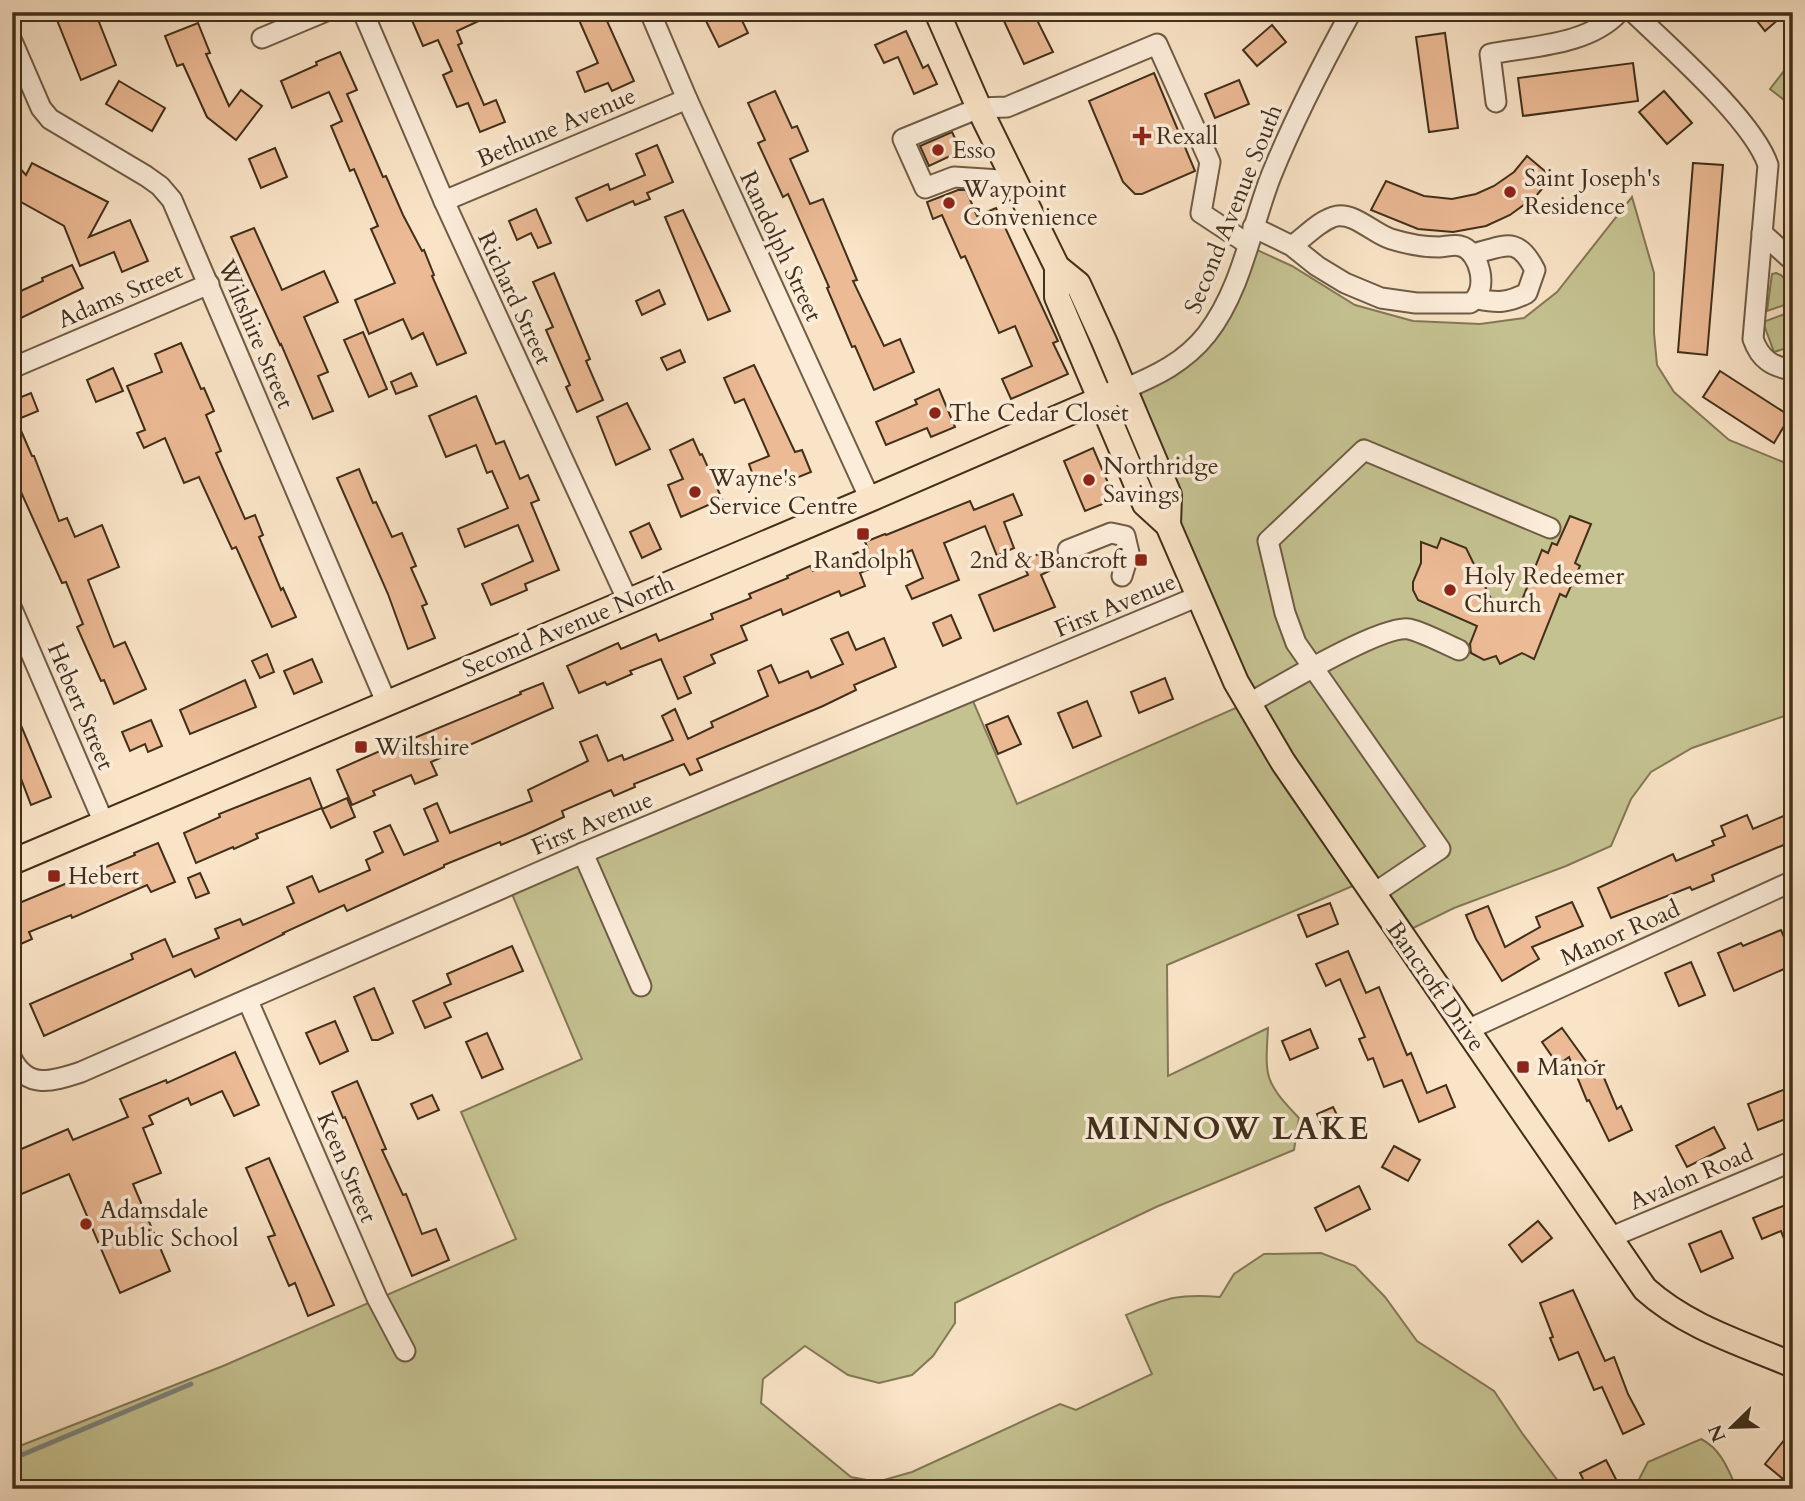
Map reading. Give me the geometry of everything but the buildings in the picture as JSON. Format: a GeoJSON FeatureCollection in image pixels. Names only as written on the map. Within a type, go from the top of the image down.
{"type":"FeatureCollection","features":[{"type":"Feature","properties":{"kind":"main road","name":"Bancroft Drive"},"geometry":{"type":"LineString","coordinates":[[937,12],[979,108],[1057,267],[1078,284],[1169,495],[1167,525]]}},
{"type":"Feature","properties":{"kind":"main road","name":"Bancroft Drive"},"geometry":{"type":"LineString","coordinates":[[1057,267],[1057,297],[1145,504],[1167,525],[1211,628],[1248,704],[1290,774],[1645,1289],[1661,1303],[1735,1343],[1793,1365]]}},
{"type":"Feature","properties":{"kind":"main road","name":"Second Avenue North"},"geometry":{"type":"LineString","coordinates":[[12,862],[1124,389]]}},
{"type":"Feature","properties":{"kind":"street"},"geometry":{"type":"LineString","coordinates":[[262,38],[324,12]]}},
{"type":"Feature","properties":{"kind":"street","name":"Richard Street"},"geometry":{"type":"LineString","coordinates":[[363,12],[443,201],[628,601]]}},
{"type":"Feature","properties":{"kind":"street","name":"Randolph Street"},"geometry":{"type":"LineString","coordinates":[[650,12],[870,499]]}},
{"type":"Feature","properties":{"kind":"street","name":"Second Avenue South"},"geometry":{"type":"LineString","coordinates":[[1124,389],[1162,373],[1209,332],[1231,290],[1284,145],[1351,12]]}},
{"type":"Feature","properties":{"kind":"street"},"geometry":{"type":"LineString","coordinates":[[1496,103],[1490,54],[1591,33],[1609,23],[1619,12]]}},
{"type":"Feature","properties":{"kind":"street"},"geometry":{"type":"LineString","coordinates":[[1633,12],[1717,95],[1758,144],[1768,166],[1753,339],[1758,352],[1768,363],[1793,370]]}},
{"type":"Feature","properties":{"kind":"street","name":"Wiltshire Street"},"geometry":{"type":"LineString","coordinates":[[12,41],[38,101],[50,119],[160,186],[172,200],[387,704]]}},
{"type":"Feature","properties":{"kind":"street"},"geometry":{"type":"LineString","coordinates":[[1015,181],[954,177],[925,188],[903,139],[979,108],[1007,107],[1157,44],[1210,162],[1201,214],[1250,236],[1292,246],[1345,283],[1381,298],[1416,303],[1470,303],[1478,299],[1495,303],[1508,302],[1527,293],[1535,270],[1528,256],[1518,247],[1504,244],[1472,254]]}},
{"type":"Feature","properties":{"kind":"street","name":"Bethune Avenue"},"geometry":{"type":"LineString","coordinates":[[443,201],[687,99]]}},
{"type":"Feature","properties":{"kind":"street"},"geometry":{"type":"LineString","coordinates":[[1292,246],[1324,222],[1337,216],[1349,217],[1381,236],[1412,246],[1461,246],[1472,254],[1480,270],[1481,292],[1478,299]]}},
{"type":"Feature","properties":{"kind":"street"},"geometry":{"type":"LineString","coordinates":[[1762,233],[1793,261]]}},
{"type":"Feature","properties":{"kind":"street","name":"Adams Street"},"geometry":{"type":"LineString","coordinates":[[12,368],[208,284]]}},
{"type":"Feature","properties":{"kind":"street"},"geometry":{"type":"LineString","coordinates":[[1373,894],[1440,849],[1296,643],[1285,612],[1268,541],[1364,450],[1550,528]]}},
{"type":"Feature","properties":{"kind":"street"},"geometry":{"type":"LineString","coordinates":[[1068,550],[1111,533],[1125,536],[1129,553],[1122,576]]}},
{"type":"Feature","properties":{"kind":"street","name":"First Avenue"},"geometry":{"type":"LineString","coordinates":[[12,1059],[19,1072],[36,1080],[55,1081],[81,1072],[583,853],[1199,596]]}},
{"type":"Feature","properties":{"kind":"street","name":"Hebert Street"},"geometry":{"type":"LineString","coordinates":[[12,609],[104,823]]}},
{"type":"Feature","properties":{"kind":"street"},"geometry":{"type":"LineString","coordinates":[[1248,704],[1370,639],[1398,629],[1408,629],[1459,650]]}},
{"type":"Feature","properties":{"kind":"street"},"geometry":{"type":"LineString","coordinates":[[583,853],[641,986]]}},
{"type":"Feature","properties":{"kind":"street","name":"Manor Road"},"geometry":{"type":"LineString","coordinates":[[1467,1030],[1793,881]]}},
{"type":"Feature","properties":{"kind":"street","name":"Keen Street"},"geometry":{"type":"LineString","coordinates":[[248,1001],[377,1298],[405,1350]]}},
{"type":"Feature","properties":{"kind":"street","name":"Avalon Road"},"geometry":{"type":"LineString","coordinates":[[1609,1238],[1793,1161]]}},
{"type":"Feature","properties":{"kind":"shaded area"},"geometry":{"type":"Polygon","coordinates":[[[1791,62],[1793,64],[1793,107],[1770,89],[1791,62]]]}},
{"type":"Feature","properties":{"kind":"shaded area"},"geometry":{"type":"Polygon","coordinates":[[[1632,197],[1654,273],[1657,365],[1674,392],[1729,440],[1793,466],[1793,713],[1692,748],[1651,772],[1631,799],[1611,846],[1454,908],[1399,935],[1362,882],[1167,965],[1168,1076],[1268,1028],[1269,1078],[1279,1095],[1299,1118],[1294,1150],[1156,1207],[955,1303],[955,1323],[933,1356],[912,1375],[879,1383],[848,1375],[805,1346],[763,1379],[761,1403],[851,1477],[877,1482],[912,1472],[1060,1404],[1076,1410],[1152,1374],[1126,1315],[1171,1298],[1220,1297],[1234,1274],[1264,1254],[1321,1253],[1355,1266],[1385,1297],[1417,1341],[1494,1391],[1564,1489],[12,1489],[12,1449],[223,1366],[516,1239],[461,1112],[582,1059],[509,887],[970,694],[1017,804],[1245,704],[1126,390],[1180,362],[1253,248],[1292,266],[1355,305],[1413,321],[1480,324],[1524,318],[1557,292],[1632,197]]]}},
{"type":"Feature","properties":{"kind":"shaded area"},"geometry":{"type":"Polygon","coordinates":[[[1776,273],[1793,288],[1793,302],[1767,311],[1772,274],[1776,273]]]}},
{"type":"Feature","properties":{"kind":"shaded area"},"geometry":{"type":"Polygon","coordinates":[[[1793,311],[1793,346],[1774,352],[1763,322],[1793,311]]]}},
{"type":"Feature","properties":{"kind":"shaded area"},"geometry":{"type":"Polygon","coordinates":[[[1701,1439],[1719,1454],[1737,1489],[1634,1489],[1648,1462],[1701,1439]]]}},
{"type":"Feature","properties":{"kind":"waterway"},"geometry":{"type":"LineString","coordinates":[[12,1459],[191,1384]]}},
{"type":"Feature","properties":{"kind":"place","name":"Rexall"},"geometry":{"type":"Point","coordinates":[1142,136]}},
{"type":"Feature","properties":{"kind":"place","name":"Esso"},"geometry":{"type":"Point","coordinates":[938,150]}},
{"type":"Feature","properties":{"kind":"place","name":"Saint Joseph's Residence"},"geometry":{"type":"Point","coordinates":[1510,192]}},
{"type":"Feature","properties":{"kind":"place","name":"Waypoint Convenience"},"geometry":{"type":"Point","coordinates":[949,203]}},
{"type":"Feature","properties":{"kind":"place","name":"The Cedar Closet"},"geometry":{"type":"Point","coordinates":[935,413]}},
{"type":"Feature","properties":{"kind":"place","name":"Northridge Savings"},"geometry":{"type":"Point","coordinates":[1089,480]}},
{"type":"Feature","properties":{"kind":"place","name":"Wayne's Service Centre"},"geometry":{"type":"Point","coordinates":[695,492]}},
{"type":"Feature","properties":{"kind":"place","name":"Randolph"},"geometry":{"type":"Point","coordinates":[863,534]}},
{"type":"Feature","properties":{"kind":"place","name":"2nd & Bancroft"},"geometry":{"type":"Point","coordinates":[1141,560]}},
{"type":"Feature","properties":{"kind":"place","name":"Holy Redeemer Church"},"geometry":{"type":"Point","coordinates":[1450,590]}},
{"type":"Feature","properties":{"kind":"place","name":"Wiltshire"},"geometry":{"type":"Point","coordinates":[361,747]}},
{"type":"Feature","properties":{"kind":"place","name":"Hebert"},"geometry":{"type":"Point","coordinates":[54,876]}},
{"type":"Feature","properties":{"kind":"place","name":"Manor"},"geometry":{"type":"Point","coordinates":[1523,1067]}},
{"type":"Feature","properties":{"kind":"place","name":"Adamsdale Public School"},"geometry":{"type":"Point","coordinates":[86,1224]}},
{"type":"Feature","properties":{"kind":"district","name":"MINNOW LAKE"},"geometry":{"type":"Point","coordinates":[1228,1128]}}]}
